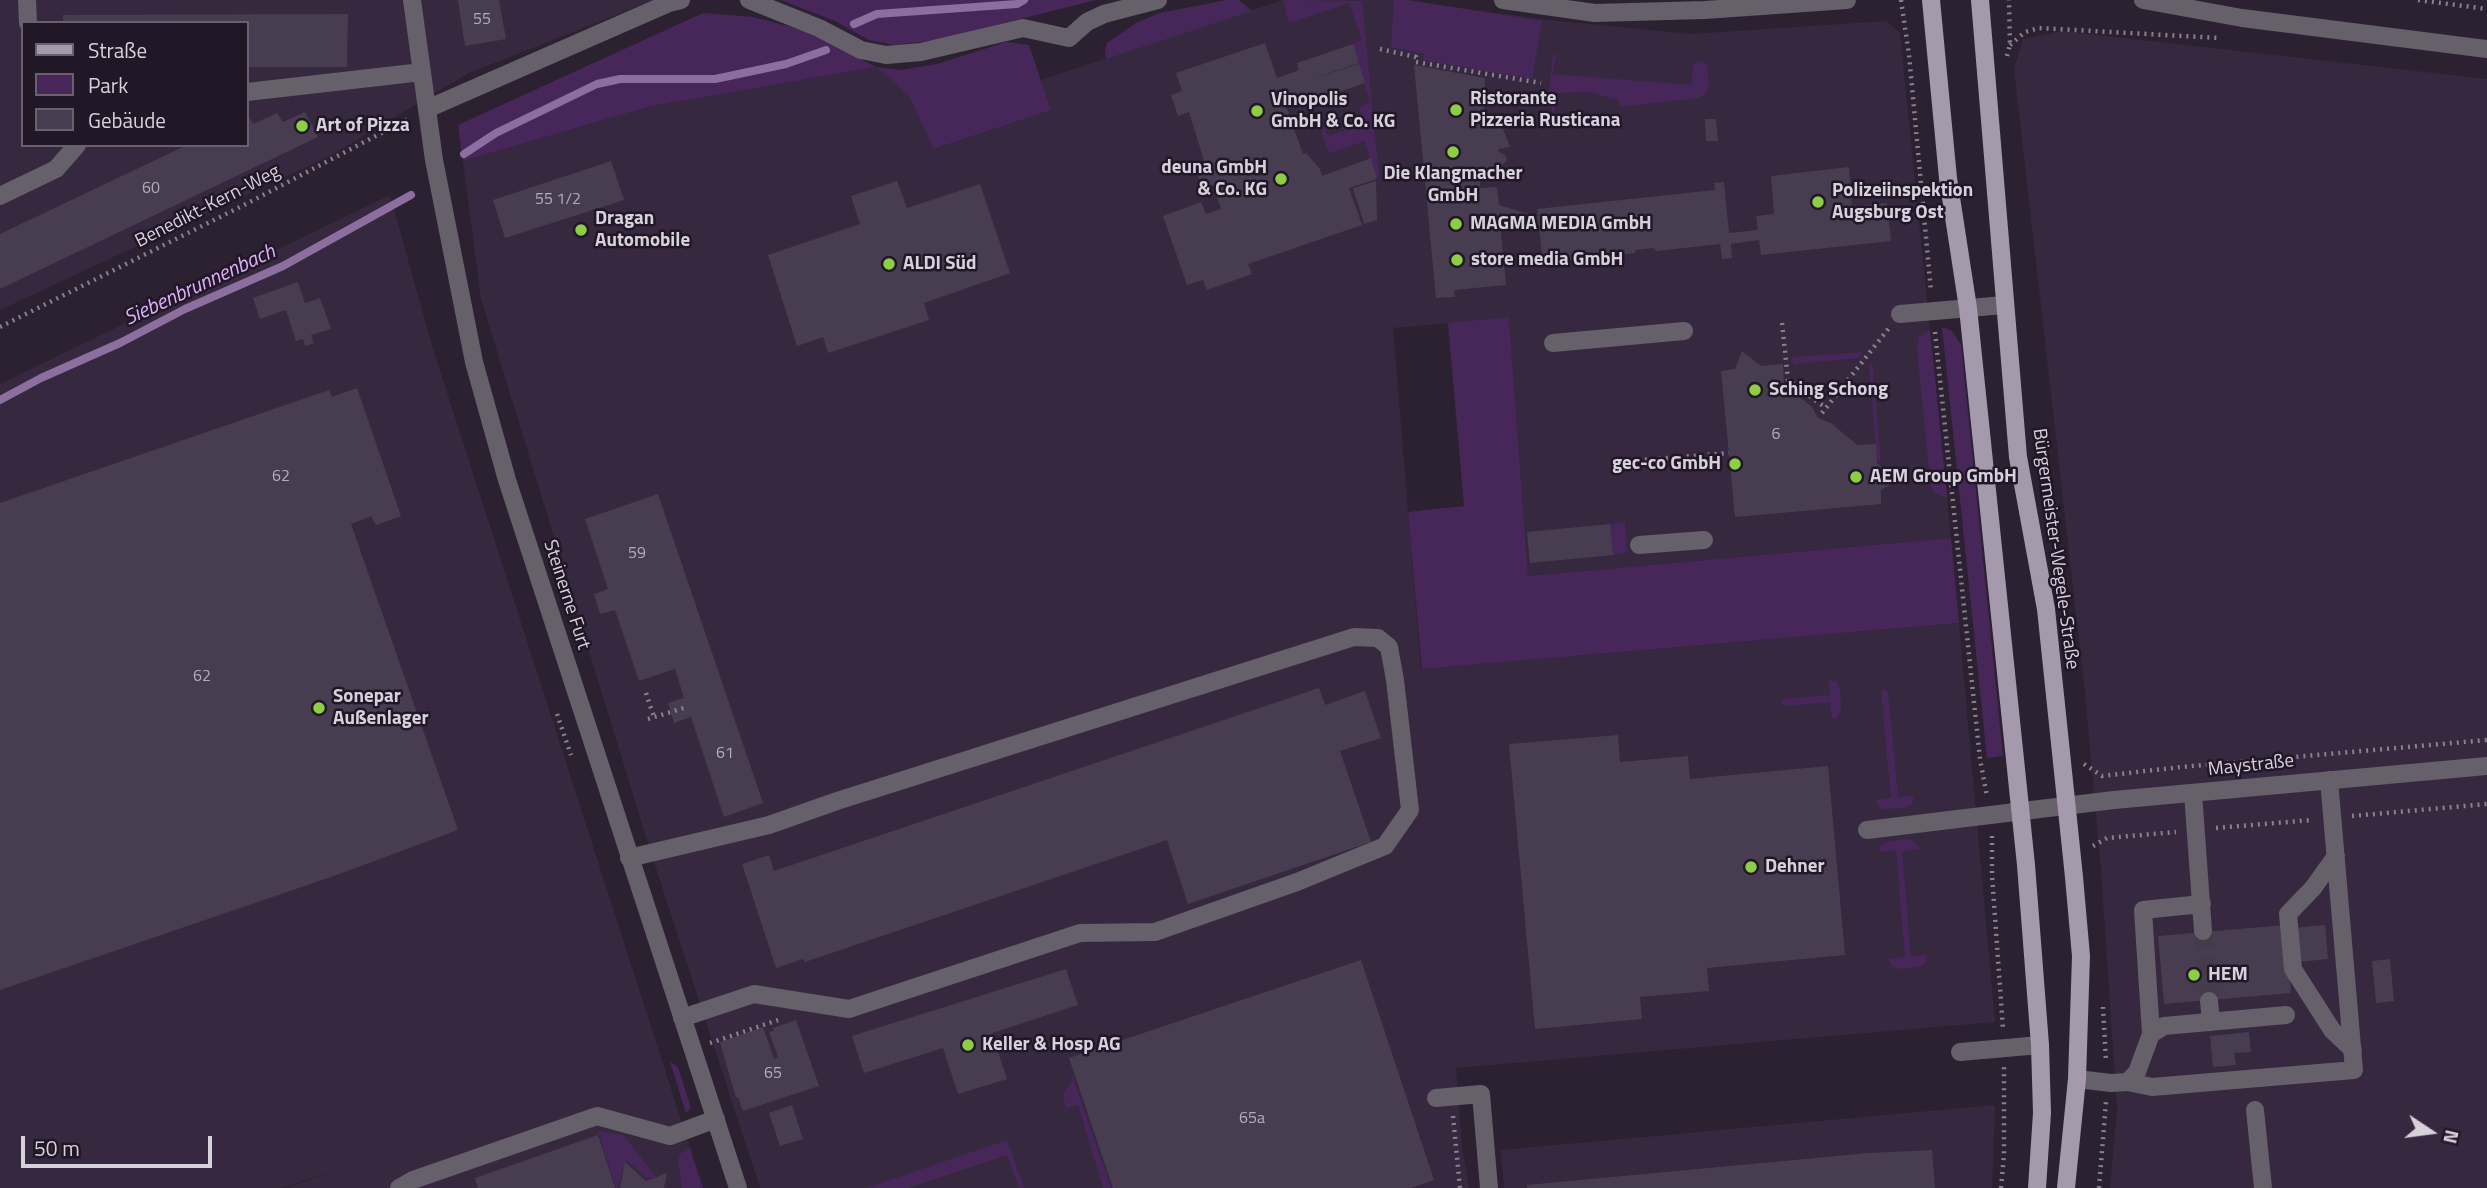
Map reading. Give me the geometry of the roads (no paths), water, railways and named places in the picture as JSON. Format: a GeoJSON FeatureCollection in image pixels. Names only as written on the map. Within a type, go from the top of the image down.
{"type":"FeatureCollection","features":[{"type":"Feature","properties":{"kind":"main road"},"geometry":{"type":"LineString","coordinates":[[1931,0],[1948,178],[1968,308],[2020,810],[2040,1045],[2042,1113],[2037,1188]]}},
{"type":"Feature","properties":{"kind":"main road","name":"Bürgermeister-Wegele-Straße"},"geometry":{"type":"LineString","coordinates":[[1980,0],[2018,457],[2046,608],[2081,956],[2077,1079],[2066,1188]]}},
{"type":"Feature","properties":{"kind":"street"},"geometry":{"type":"LineString","coordinates":[[27,0],[28,21]]}},
{"type":"Feature","properties":{"kind":"street","name":"Steinerne Furt"},"geometry":{"type":"LineString","coordinates":[[411,0],[434,160],[474,362],[507,480],[738,1188]]}},
{"type":"Feature","properties":{"kind":"street"},"geometry":{"type":"LineString","coordinates":[[427,109],[681,0]]}},
{"type":"Feature","properties":{"kind":"street"},"geometry":{"type":"LineString","coordinates":[[748,0],[819,28],[861,50],[886,55],[921,52],[1023,28],[1069,38],[1087,22],[1104,14],[1158,0]]}},
{"type":"Feature","properties":{"kind":"street"},"geometry":{"type":"LineString","coordinates":[[1503,0],[1595,13],[1705,5],[1847,0]]}},
{"type":"Feature","properties":{"kind":"street"},"geometry":{"type":"LineString","coordinates":[[2143,0],[2242,18],[2487,49]]}},
{"type":"Feature","properties":{"kind":"street"},"geometry":{"type":"LineString","coordinates":[[248,92],[422,72]]}},
{"type":"Feature","properties":{"kind":"street"},"geometry":{"type":"LineString","coordinates":[[0,196],[56,169],[76,147]]}},
{"type":"Feature","properties":{"kind":"street"},"geometry":{"type":"LineString","coordinates":[[1900,314],[2004,305]]}},
{"type":"Feature","properties":{"kind":"street"},"geometry":{"type":"LineString","coordinates":[[1553,343],[1684,331]]}},
{"type":"Feature","properties":{"kind":"street"},"geometry":{"type":"LineString","coordinates":[[1639,545],[1704,540]]}},
{"type":"Feature","properties":{"kind":"street"},"geometry":{"type":"LineString","coordinates":[[629,858],[769,825],[1354,637],[1378,638],[1389,647],[1410,810],[1385,846],[1297,882],[1154,932],[1080,933],[849,1009],[754,994],[682,1017]]}},
{"type":"Feature","properties":{"kind":"street","name":"Maystraße"},"geometry":{"type":"LineString","coordinates":[[1867,830],[2020,810],[2487,766]]}},
{"type":"Feature","properties":{"kind":"street"},"geometry":{"type":"LineString","coordinates":[[2077,1079],[2129,1082],[2152,1087],[2354,1070],[2329,780]]}},
{"type":"Feature","properties":{"kind":"street"},"geometry":{"type":"LineString","coordinates":[[2193,793],[2203,931]]}},
{"type":"Feature","properties":{"kind":"street"},"geometry":{"type":"LineString","coordinates":[[2336,856],[2288,914],[2290,942],[2293,969],[2332,1030],[2353,1050]]}},
{"type":"Feature","properties":{"kind":"street"},"geometry":{"type":"LineString","coordinates":[[2129,1082],[2137,1072],[2151,1034],[2143,910],[2202,904]]}},
{"type":"Feature","properties":{"kind":"street"},"geometry":{"type":"LineString","coordinates":[[2209,1001],[2211,1022]]}},
{"type":"Feature","properties":{"kind":"street"},"geometry":{"type":"LineString","coordinates":[[2151,1034],[2164,1026],[2286,1015]]}},
{"type":"Feature","properties":{"kind":"street"},"geometry":{"type":"LineString","coordinates":[[1960,1052],[2040,1045]]}},
{"type":"Feature","properties":{"kind":"street"},"geometry":{"type":"LineString","coordinates":[[1436,1098],[1481,1102],[1489,1188]]}},
{"type":"Feature","properties":{"kind":"street"},"geometry":{"type":"LineString","coordinates":[[2255,1110],[2263,1188]]}},
{"type":"Feature","properties":{"kind":"street"},"geometry":{"type":"LineString","coordinates":[[400,1188],[413,1180],[597,1116],[670,1136],[716,1119]]}},
{"type":"Feature","properties":{"kind":"waterway","name":"Siebenbrunnenbach"},"geometry":{"type":"LineString","coordinates":[[854,24],[877,14],[1017,4],[1024,0]]}},
{"type":"Feature","properties":{"kind":"waterway","name":"Siebenbrunnenbach"},"geometry":{"type":"LineString","coordinates":[[464,154],[496,133],[597,84],[620,79],[715,79],[786,64],[826,50]]}},
{"type":"Feature","properties":{"kind":"waterway","name":"Siebenbrunnenbach"},"geometry":{"type":"LineString","coordinates":[[0,400],[185,309],[283,266],[411,195]]}},
{"type":"Feature","properties":{"kind":"tunnel"},"geometry":{"type":"LineString","coordinates":[[2203,931],[2209,1001]]}},
{"type":"Feature","properties":{"kind":"place","name":"Ristorante Pizzeria Rusticana"},"geometry":{"type":"Point","coordinates":[1456,110]}},
{"type":"Feature","properties":{"kind":"place","name":"Vinopolis GmbH & Co. KG"},"geometry":{"type":"Point","coordinates":[1257,111]}},
{"type":"Feature","properties":{"kind":"place","name":"Art of Pizza"},"geometry":{"type":"Point","coordinates":[302,126]}},
{"type":"Feature","properties":{"kind":"place","name":"Die Klangmacher GmbH"},"geometry":{"type":"Point","coordinates":[1453,152]}},
{"type":"Feature","properties":{"kind":"place","name":"deuna GmbH & Co. KG"},"geometry":{"type":"Point","coordinates":[1281,179]}},
{"type":"Feature","properties":{"kind":"place","name":"Polizeiinspektion Augsburg Ost"},"geometry":{"type":"Point","coordinates":[1818,202]}},
{"type":"Feature","properties":{"kind":"place","name":"MAGMA MEDIA GmbH"},"geometry":{"type":"Point","coordinates":[1456,224]}},
{"type":"Feature","properties":{"kind":"place","name":"Dragan Automobile"},"geometry":{"type":"Point","coordinates":[581,230]}},
{"type":"Feature","properties":{"kind":"place","name":"store media GmbH"},"geometry":{"type":"Point","coordinates":[1457,260]}},
{"type":"Feature","properties":{"kind":"place","name":"ALDI Süd"},"geometry":{"type":"Point","coordinates":[889,264]}},
{"type":"Feature","properties":{"kind":"place","name":"Sching Schong"},"geometry":{"type":"Point","coordinates":[1755,390]}},
{"type":"Feature","properties":{"kind":"place","name":"gec-co GmbH"},"geometry":{"type":"Point","coordinates":[1735,464]}},
{"type":"Feature","properties":{"kind":"place","name":"AEM Group GmbH"},"geometry":{"type":"Point","coordinates":[1856,477]}},
{"type":"Feature","properties":{"kind":"place","name":"Sonepar Außenlager"},"geometry":{"type":"Point","coordinates":[319,708]}},
{"type":"Feature","properties":{"kind":"place","name":"Dehner"},"geometry":{"type":"Point","coordinates":[1751,867]}},
{"type":"Feature","properties":{"kind":"place","name":"HEM"},"geometry":{"type":"Point","coordinates":[2194,975]}},
{"type":"Feature","properties":{"kind":"place","name":"Keller & Hosp AG"},"geometry":{"type":"Point","coordinates":[968,1045]}}]}
